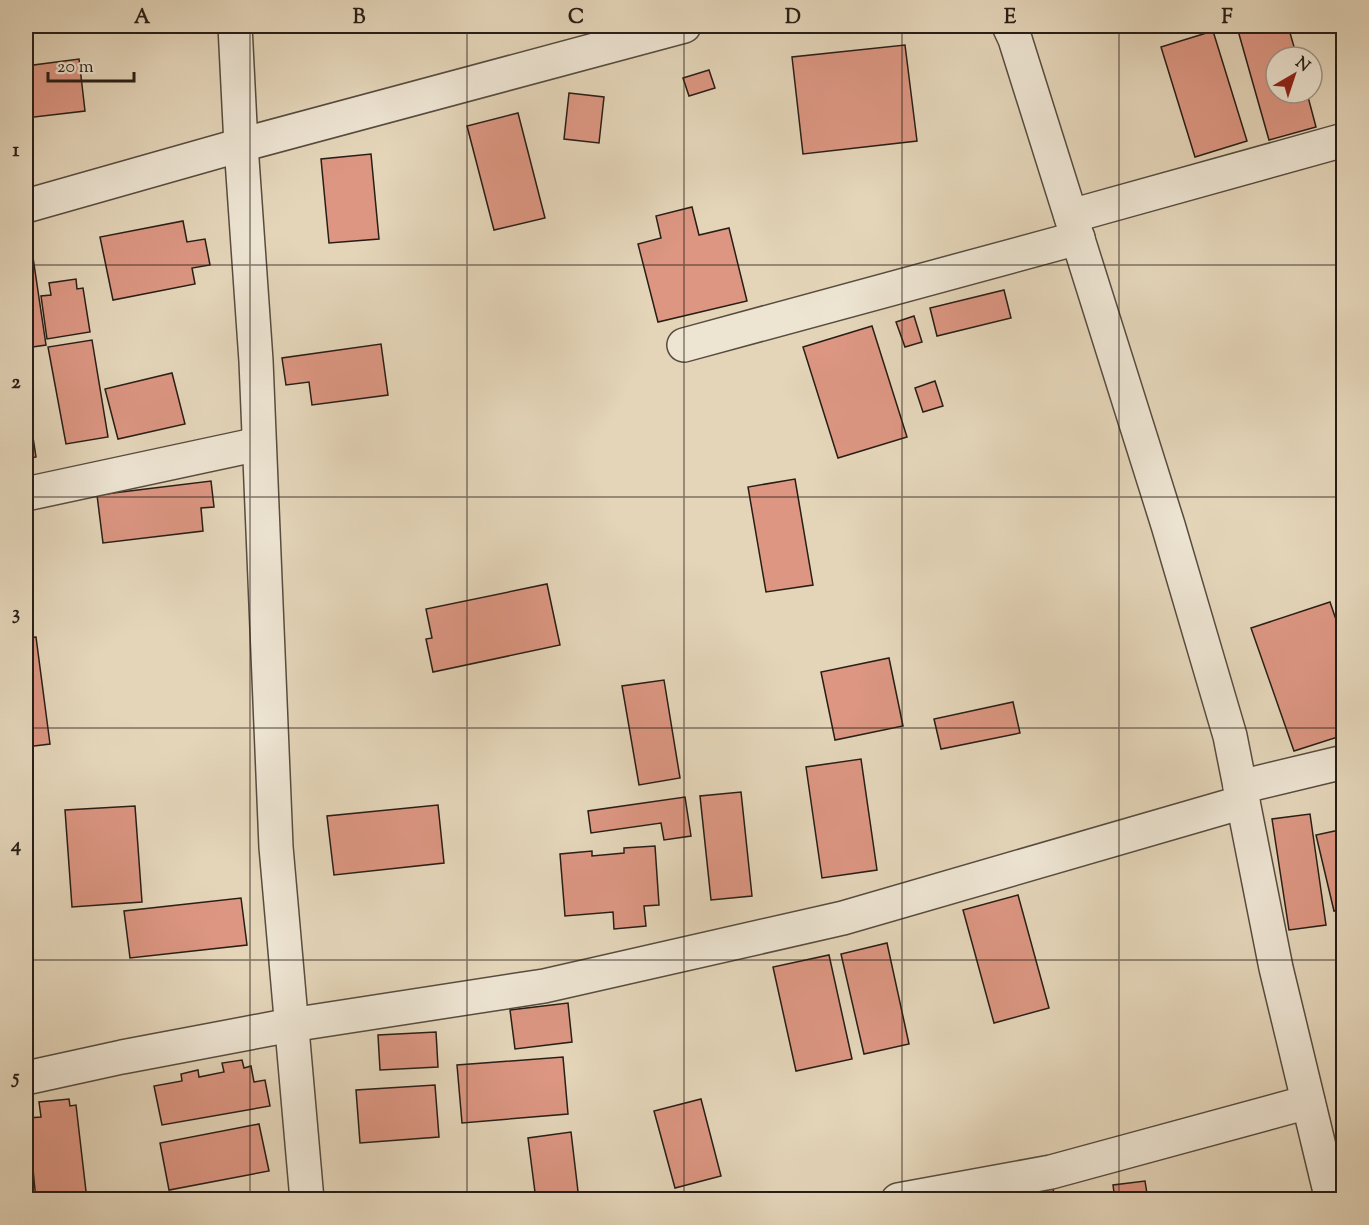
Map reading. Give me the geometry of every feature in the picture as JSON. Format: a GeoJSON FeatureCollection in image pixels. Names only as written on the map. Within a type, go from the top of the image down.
{"type":"FeatureCollection","features":[{"type":"Feature","properties":{"kind":"street"},"geometry":{"type":"LineString","coordinates":[[236,26],[240,145],[256,360],[276,847],[307,1200]]}},
{"type":"Feature","properties":{"kind":"street"},"geometry":{"type":"LineString","coordinates":[[26,206],[240,145],[684,26]]}},
{"type":"Feature","properties":{"kind":"street"},"geometry":{"type":"LineString","coordinates":[[1009,26],[1172,536],[1230,736],[1276,968],[1332,1200]]}},
{"type":"Feature","properties":{"kind":"street"},"geometry":{"type":"LineString","coordinates":[[684,345],[1074,227],[1344,140]]}},
{"type":"Feature","properties":{"kind":"street"},"geometry":{"type":"LineString","coordinates":[[26,494],[259,444]]}},
{"type":"Feature","properties":{"kind":"street"},"geometry":{"type":"LineString","coordinates":[[26,1078],[122,1057],[291,1026],[544,986],[843,918],[1344,762]]}},
{"type":"Feature","properties":{"kind":"street"},"geometry":{"type":"LineString","coordinates":[[898,1200],[1051,1172],[1308,1102]]}},
{"type":"Feature","properties":{"kind":"building"},"geometry":{"type":"Polygon","coordinates":[[[1288,26],[1294,45],[1264,45],[1264,105],[1310,105],[1316,127],[1269,140],[1237,27],[1288,26]]]}},
{"type":"Feature","properties":{"kind":"building"},"geometry":{"type":"Polygon","coordinates":[[[1213,31],[1247,141],[1195,157],[1161,47],[1213,31]]]}},
{"type":"Feature","properties":{"kind":"building"},"geometry":{"type":"Polygon","coordinates":[[[905,45],[917,141],[803,154],[792,57],[905,45]]]}},
{"type":"Feature","properties":{"kind":"building"},"geometry":{"type":"Polygon","coordinates":[[[79,59],[85,111],[26,118],[26,66],[79,59]]]}},
{"type":"Feature","properties":{"kind":"building"},"geometry":{"type":"Polygon","coordinates":[[[709,70],[715,88],[689,96],[683,78],[709,70]]]}},
{"type":"Feature","properties":{"kind":"building"},"geometry":{"type":"Polygon","coordinates":[[[569,93],[604,97],[599,143],[564,139],[569,93]]]}},
{"type":"Feature","properties":{"kind":"building"},"geometry":{"type":"Polygon","coordinates":[[[518,113],[545,218],[494,230],[467,126],[518,113]]]}},
{"type":"Feature","properties":{"kind":"building"},"geometry":{"type":"Polygon","coordinates":[[[371,154],[379,239],[329,243],[321,159],[371,154]]]}},
{"type":"Feature","properties":{"kind":"building"},"geometry":{"type":"Polygon","coordinates":[[[692,207],[699,235],[729,228],[747,301],[658,322],[638,244],[661,238],[656,216],[692,207]]]}},
{"type":"Feature","properties":{"kind":"building"},"geometry":{"type":"Polygon","coordinates":[[[183,221],[187,242],[205,239],[210,265],[192,268],[195,284],[113,300],[100,237],[183,221]]]}},
{"type":"Feature","properties":{"kind":"building"},"geometry":{"type":"Polygon","coordinates":[[[26,244],[31,244],[46,345],[26,348],[26,244]]]}},
{"type":"Feature","properties":{"kind":"building"},"geometry":{"type":"Polygon","coordinates":[[[76,279],[77,289],[83,288],[90,332],[47,339],[41,296],[51,295],[49,283],[76,279]]]}},
{"type":"Feature","properties":{"kind":"building"},"geometry":{"type":"Polygon","coordinates":[[[1004,290],[1011,318],[937,336],[930,308],[1004,290]]]}},
{"type":"Feature","properties":{"kind":"building"},"geometry":{"type":"Polygon","coordinates":[[[914,316],[922,342],[905,347],[896,322],[914,316]]]}},
{"type":"Feature","properties":{"kind":"building"},"geometry":{"type":"Polygon","coordinates":[[[872,326],[907,437],[838,458],[803,347],[872,326]]]}},
{"type":"Feature","properties":{"kind":"building"},"geometry":{"type":"Polygon","coordinates":[[[92,340],[108,437],[66,444],[48,347],[92,340]]]}},
{"type":"Feature","properties":{"kind":"building"},"geometry":{"type":"Polygon","coordinates":[[[381,344],[388,395],[312,405],[309,382],[286,385],[282,358],[381,344]]]}},
{"type":"Feature","properties":{"kind":"building"},"geometry":{"type":"Polygon","coordinates":[[[172,373],[185,424],[118,439],[105,389],[172,373]]]}},
{"type":"Feature","properties":{"kind":"building"},"geometry":{"type":"Polygon","coordinates":[[[935,381],[943,406],[923,412],[915,388],[935,381]]]}},
{"type":"Feature","properties":{"kind":"building"},"geometry":{"type":"Polygon","coordinates":[[[26,392],[36,457],[26,459],[26,392]]]}},
{"type":"Feature","properties":{"kind":"building"},"geometry":{"type":"Polygon","coordinates":[[[795,479],[813,585],[766,592],[748,487],[795,479]]]}},
{"type":"Feature","properties":{"kind":"building"},"geometry":{"type":"Polygon","coordinates":[[[211,481],[214,507],[201,508],[203,531],[103,543],[97,495],[211,481]]]}},
{"type":"Feature","properties":{"kind":"building"},"geometry":{"type":"Polygon","coordinates":[[[26,554],[31,619],[26,619],[26,554]]]}},
{"type":"Feature","properties":{"kind":"building"},"geometry":{"type":"Polygon","coordinates":[[[547,584],[560,645],[433,672],[426,639],[432,638],[426,609],[547,584]]]}},
{"type":"Feature","properties":{"kind":"building"},"geometry":{"type":"Polygon","coordinates":[[[1330,602],[1344,643],[1344,735],[1294,751],[1251,628],[1330,602]]]}},
{"type":"Feature","properties":{"kind":"building"},"geometry":{"type":"Polygon","coordinates":[[[36,637],[50,744],[26,747],[26,638],[36,637]]]}},
{"type":"Feature","properties":{"kind":"building"},"geometry":{"type":"Polygon","coordinates":[[[889,658],[903,726],[835,740],[821,672],[889,658]]]}},
{"type":"Feature","properties":{"kind":"building"},"geometry":{"type":"Polygon","coordinates":[[[664,680],[680,778],[639,785],[622,686],[664,680]]]}},
{"type":"Feature","properties":{"kind":"building"},"geometry":{"type":"Polygon","coordinates":[[[1013,702],[1020,733],[941,749],[934,719],[1013,702]]]}},
{"type":"Feature","properties":{"kind":"building"},"geometry":{"type":"Polygon","coordinates":[[[861,759],[877,870],[822,878],[806,767],[861,759]]]}},
{"type":"Feature","properties":{"kind":"building"},"geometry":{"type":"Polygon","coordinates":[[[741,792],[752,896],[711,900],[700,796],[741,792]]]}},
{"type":"Feature","properties":{"kind":"building"},"geometry":{"type":"Polygon","coordinates":[[[685,797],[691,836],[664,840],[661,823],[591,833],[588,811],[685,797]]]}},
{"type":"Feature","properties":{"kind":"building"},"geometry":{"type":"Polygon","coordinates":[[[438,805],[444,863],[334,875],[327,816],[438,805]]]}},
{"type":"Feature","properties":{"kind":"building"},"geometry":{"type":"Polygon","coordinates":[[[135,806],[142,902],[72,907],[65,810],[135,806]]]}},
{"type":"Feature","properties":{"kind":"building"},"geometry":{"type":"Polygon","coordinates":[[[1310,814],[1326,925],[1289,930],[1272,819],[1310,814]]]}},
{"type":"Feature","properties":{"kind":"building"},"geometry":{"type":"Polygon","coordinates":[[[1344,829],[1344,909],[1334,911],[1316,835],[1344,829]]]}},
{"type":"Feature","properties":{"kind":"building"},"geometry":{"type":"Polygon","coordinates":[[[655,846],[659,905],[644,906],[646,926],[614,929],[613,912],[565,916],[560,854],[592,851],[592,856],[624,853],[624,848],[655,846]]]}},
{"type":"Feature","properties":{"kind":"building"},"geometry":{"type":"Polygon","coordinates":[[[1018,895],[1049,1008],[994,1023],[963,910],[1018,895]]]}},
{"type":"Feature","properties":{"kind":"building"},"geometry":{"type":"Polygon","coordinates":[[[241,898],[247,945],[130,958],[124,911],[241,898]]]}},
{"type":"Feature","properties":{"kind":"building"},"geometry":{"type":"Polygon","coordinates":[[[887,943],[909,1044],[864,1054],[841,954],[887,943]]]}},
{"type":"Feature","properties":{"kind":"building"},"geometry":{"type":"Polygon","coordinates":[[[829,955],[852,1059],[796,1071],[773,967],[829,955]]]}},
{"type":"Feature","properties":{"kind":"building"},"geometry":{"type":"Polygon","coordinates":[[[568,1003],[572,1042],[515,1049],[510,1010],[568,1003]]]}},
{"type":"Feature","properties":{"kind":"building"},"geometry":{"type":"Polygon","coordinates":[[[436,1032],[438,1067],[380,1070],[378,1035],[436,1032]]]}},
{"type":"Feature","properties":{"kind":"building"},"geometry":{"type":"Polygon","coordinates":[[[563,1057],[568,1114],[462,1123],[457,1065],[563,1057]]]}},
{"type":"Feature","properties":{"kind":"building"},"geometry":{"type":"Polygon","coordinates":[[[242,1060],[244,1068],[251,1066],[254,1082],[265,1080],[270,1106],[162,1125],[154,1086],[182,1081],[181,1074],[198,1070],[199,1077],[224,1072],[222,1063],[242,1060]]]}},
{"type":"Feature","properties":{"kind":"building"},"geometry":{"type":"Polygon","coordinates":[[[435,1085],[439,1137],[360,1143],[356,1090],[435,1085]]]}},
{"type":"Feature","properties":{"kind":"building"},"geometry":{"type":"Polygon","coordinates":[[[69,1099],[70,1106],[76,1105],[87,1200],[36,1200],[28,1118],[41,1117],[39,1102],[69,1099]]]}},
{"type":"Feature","properties":{"kind":"building"},"geometry":{"type":"Polygon","coordinates":[[[701,1099],[721,1176],[675,1188],[654,1111],[701,1099]]]}},
{"type":"Feature","properties":{"kind":"building"},"geometry":{"type":"Polygon","coordinates":[[[259,1124],[269,1171],[169,1190],[160,1143],[259,1124]]]}},
{"type":"Feature","properties":{"kind":"building"},"geometry":{"type":"Polygon","coordinates":[[[571,1132],[579,1200],[536,1200],[528,1138],[571,1132]]]}},
{"type":"Feature","properties":{"kind":"building"},"geometry":{"type":"Polygon","coordinates":[[[1145,1181],[1148,1200],[1115,1200],[1113,1185],[1145,1181]]]}},
{"type":"Feature","properties":{"kind":"building"},"geometry":{"type":"Polygon","coordinates":[[[1052,1183],[1055,1200],[1025,1200],[1022,1189],[1052,1183]]]}},
{"type":"Feature","properties":{"kind":"building"},"geometry":{"type":"Polygon","coordinates":[[[1237,1194],[1239,1200],[1221,1200],[1237,1194]]]}}]}
